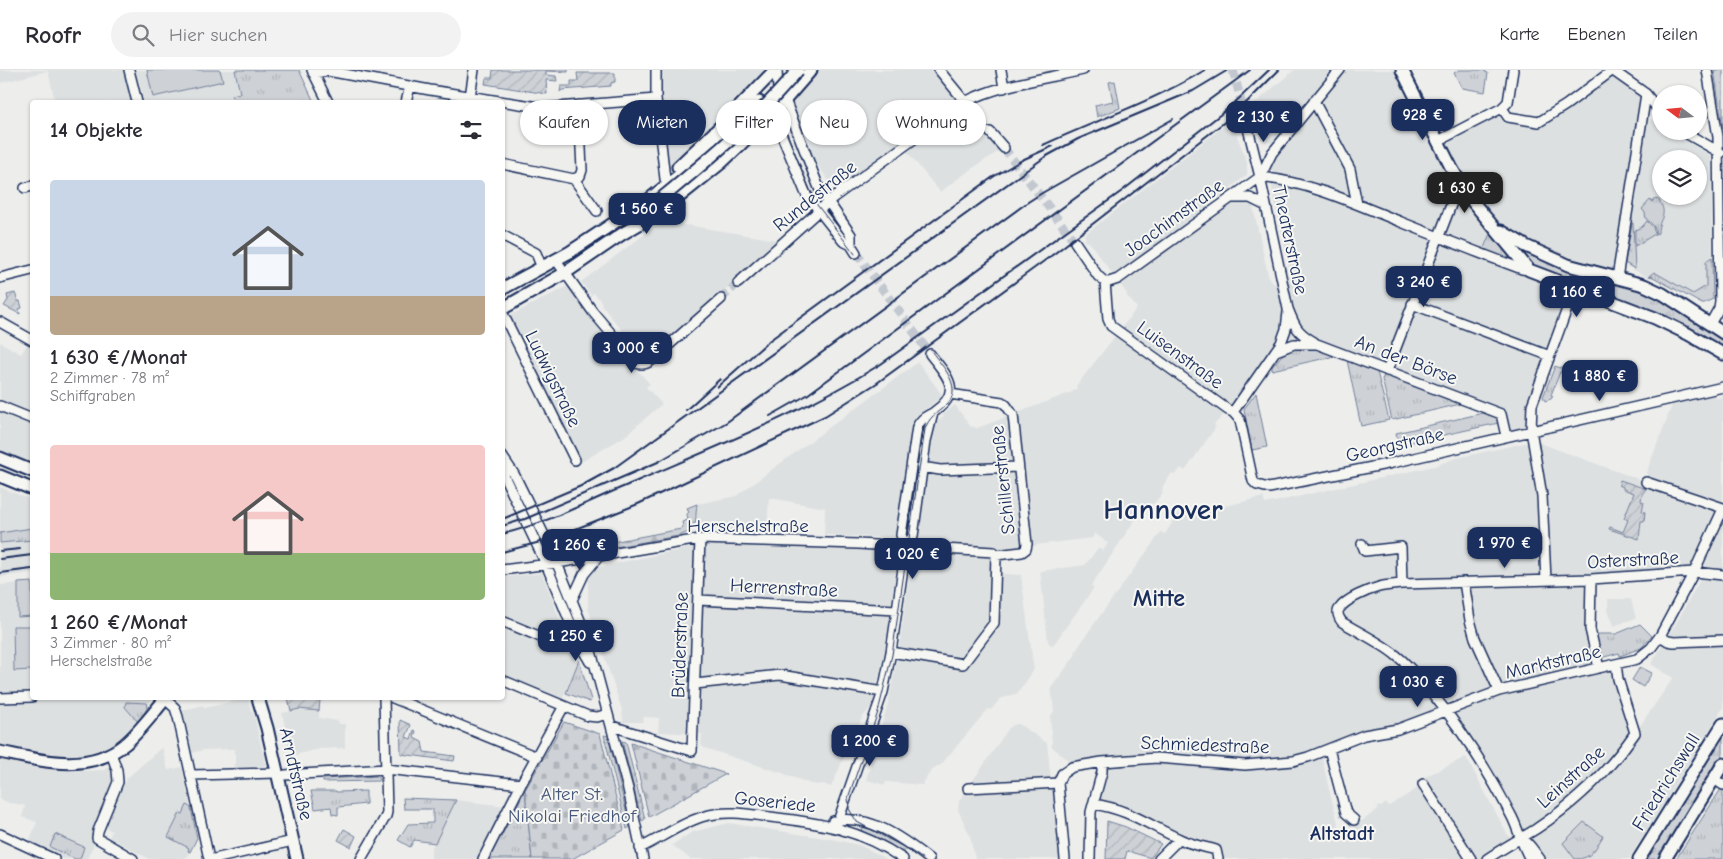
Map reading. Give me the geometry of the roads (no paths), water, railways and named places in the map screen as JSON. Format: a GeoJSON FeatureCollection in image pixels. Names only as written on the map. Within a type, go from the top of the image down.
{"type":"FeatureCollection","features":[{"type":"Feature","properties":{"kind":"main road"},"geometry":{"type":"LineString","coordinates":[[505,287],[556,260],[616,220],[666,179],[776,70]]}},
{"type":"Feature","properties":{"kind":"main road"},"geometry":{"type":"LineString","coordinates":[[622,234],[649,204],[728,134],[789,70]]}},
{"type":"Feature","properties":{"kind":"main road"},"geometry":{"type":"LineString","coordinates":[[616,220],[649,204],[733,138],[765,107],[798,70]]}},
{"type":"Feature","properties":{"kind":"main road"},"geometry":{"type":"LineString","coordinates":[[785,100],[811,70]]}},
{"type":"Feature","properties":{"kind":"main road"},"geometry":{"type":"LineString","coordinates":[[1402,70],[1461,184],[1478,211],[1493,226],[1529,270],[1655,318],[1723,354]]}},
{"type":"Feature","properties":{"kind":"main road"},"geometry":{"type":"LineString","coordinates":[[505,309],[658,213],[721,163],[739,145]]}},
{"type":"Feature","properties":{"kind":"main road"},"geometry":{"type":"LineString","coordinates":[[1493,226],[1526,246],[1568,265],[1644,285],[1663,294],[1723,332]]}},
{"type":"Feature","properties":{"kind":"main road"},"geometry":{"type":"LineString","coordinates":[[0,458],[30,470]]}},
{"type":"Feature","properties":{"kind":"main road"},"geometry":{"type":"LineString","coordinates":[[0,476],[30,488]]}},
{"type":"Feature","properties":{"kind":"main road"},"geometry":{"type":"LineString","coordinates":[[0,752],[68,764],[91,761],[111,754],[126,743],[163,700]]}},
{"type":"Feature","properties":{"kind":"main road","name":"Arndtstraße"},"geometry":{"type":"LineString","coordinates":[[259,700],[304,859]]}},
{"type":"Feature","properties":{"kind":"main road","name":"Arndtstraße"},"geometry":{"type":"LineString","coordinates":[[267,700],[297,859]]}},
{"type":"Feature","properties":{"kind":"main road","name":"Friedrichswall"},"geometry":{"type":"LineString","coordinates":[[1639,859],[1723,724]]}},
{"type":"Feature","properties":{"kind":"main road","name":"Friedrichswall"},"geometry":{"type":"LineString","coordinates":[[1665,859],[1718,782],[1723,764]]}},
{"type":"Feature","properties":{"kind":"street"},"geometry":{"type":"LineString","coordinates":[[129,70],[136,100]]}},
{"type":"Feature","properties":{"kind":"street"},"geometry":{"type":"LineString","coordinates":[[470,97],[474,70]]}},
{"type":"Feature","properties":{"kind":"street"},"geometry":{"type":"LineString","coordinates":[[656,70],[656,98],[666,179]]}},
{"type":"Feature","properties":{"kind":"street"},"geometry":{"type":"LineString","coordinates":[[776,70],[780,100]]}},
{"type":"Feature","properties":{"kind":"street"},"geometry":{"type":"LineString","coordinates":[[938,70],[963,100]]}},
{"type":"Feature","properties":{"kind":"street"},"geometry":{"type":"LineString","coordinates":[[1001,70],[1004,88]]}},
{"type":"Feature","properties":{"kind":"street","name":"Rundestraße"},"geometry":{"type":"LineString","coordinates":[[969,100],[1004,88],[1083,70]]}},
{"type":"Feature","properties":{"kind":"street"},"geometry":{"type":"LineString","coordinates":[[1340,70],[1272,153],[1260,177],[1282,179],[1297,183],[1357,204],[1439,238],[1529,270]]}},
{"type":"Feature","properties":{"kind":"street"},"geometry":{"type":"LineString","coordinates":[[1438,141],[1502,108],[1508,102],[1513,70]]}},
{"type":"Feature","properties":{"kind":"street"},"geometry":{"type":"LineString","coordinates":[[1502,108],[1508,117],[1539,122],[1566,105],[1612,70],[1646,94],[1652,102]]}},
{"type":"Feature","properties":{"kind":"street"},"geometry":{"type":"LineString","coordinates":[[1707,70],[1721,153],[1720,301],[1719,308],[1710,324]]}},
{"type":"Feature","properties":{"kind":"street"},"geometry":{"type":"LineString","coordinates":[[327,100],[312,71],[328,71],[483,100]]}},
{"type":"Feature","properties":{"kind":"street"},"geometry":{"type":"LineString","coordinates":[[407,100],[410,87]]}},
{"type":"Feature","properties":{"kind":"street"},"geometry":{"type":"LineString","coordinates":[[1617,278],[1646,94]]}},
{"type":"Feature","properties":{"kind":"street"},"geometry":{"type":"LineString","coordinates":[[608,103],[656,98]]}},
{"type":"Feature","properties":{"kind":"street"},"geometry":{"type":"LineString","coordinates":[[1314,101],[1350,169],[1357,204]]}},
{"type":"Feature","properties":{"kind":"street"},"geometry":{"type":"LineString","coordinates":[[505,103],[520,105]]}},
{"type":"Feature","properties":{"kind":"street","name":"Theaterstraße"},"geometry":{"type":"LineString","coordinates":[[1244,116],[1260,177],[1288,309],[1294,326],[1299,332],[1317,344]]}},
{"type":"Feature","properties":{"kind":"street"},"geometry":{"type":"LineString","coordinates":[[791,126],[819,188],[851,235],[851,245]]}},
{"type":"Feature","properties":{"kind":"street"},"geometry":{"type":"LineString","coordinates":[[990,132],[1004,148]]}},
{"type":"Feature","properties":{"kind":"street"},"geometry":{"type":"LineString","coordinates":[[1698,140],[1721,153]]}},
{"type":"Feature","properties":{"kind":"street"},"geometry":{"type":"LineString","coordinates":[[505,165],[574,178],[580,176],[582,170],[581,145]]}},
{"type":"Feature","properties":{"kind":"street"},"geometry":{"type":"LineString","coordinates":[[786,145],[806,194],[843,241],[851,245],[856,253]]}},
{"type":"Feature","properties":{"kind":"street","name":"Rundestraße"},"geometry":{"type":"LineString","coordinates":[[738,283],[819,211],[907,145]]}},
{"type":"Feature","properties":{"kind":"street","name":"Joachimstraße"},"geometry":{"type":"LineString","coordinates":[[1105,282],[1118,279],[1260,177]]}},
{"type":"Feature","properties":{"kind":"street"},"geometry":{"type":"LineString","coordinates":[[574,178],[597,211]]}},
{"type":"Feature","properties":{"kind":"street"},"geometry":{"type":"LineString","coordinates":[[1387,371],[1456,192],[1461,184]]}},
{"type":"Feature","properties":{"kind":"street"},"geometry":{"type":"LineString","coordinates":[[1230,198],[1250,198],[1266,206]]}},
{"type":"Feature","properties":{"kind":"street"},"geometry":{"type":"LineString","coordinates":[[505,238],[536,253],[542,268]]}},
{"type":"Feature","properties":{"kind":"street"},"geometry":{"type":"LineString","coordinates":[[1075,242],[1098,276],[1105,282]]}},
{"type":"Feature","properties":{"kind":"street"},"geometry":{"type":"LineString","coordinates":[[556,260],[609,332],[636,363],[640,364],[645,364],[652,360],[721,299]]}},
{"type":"Feature","properties":{"kind":"street"},"geometry":{"type":"LineString","coordinates":[[0,278],[30,270]]}},
{"type":"Feature","properties":{"kind":"street","name":"Luisenstraße"},"geometry":{"type":"LineString","coordinates":[[1105,282],[1105,299],[1109,322],[1126,337],[1233,412]]}},
{"type":"Feature","properties":{"kind":"street"},"geometry":{"type":"LineString","coordinates":[[1546,580],[1542,496],[1531,430],[1532,405],[1575,287]]}},
{"type":"Feature","properties":{"kind":"street"},"geometry":{"type":"LineString","coordinates":[[1412,304],[1550,356]]}},
{"type":"Feature","properties":{"kind":"street","name":"Theaterstraße"},"geometry":{"type":"LineString","coordinates":[[1233,412],[1285,336],[1288,309]]}},
{"type":"Feature","properties":{"kind":"street","name":"Ludwigstraße"},"geometry":{"type":"LineString","coordinates":[[505,317],[575,460]]}},
{"type":"Feature","properties":{"kind":"street"},"geometry":{"type":"LineString","coordinates":[[0,322],[30,339]]}},
{"type":"Feature","properties":{"kind":"street","name":"An der Börse"},"geometry":{"type":"LineString","coordinates":[[1276,351],[1294,344],[1317,344],[1501,414],[1506,436]]}},
{"type":"Feature","properties":{"kind":"street"},"geometry":{"type":"LineString","coordinates":[[906,547],[902,535],[916,429],[921,419],[933,413],[946,402],[951,387],[948,378],[930,354]]}},
{"type":"Feature","properties":{"kind":"street","name":"Georgstraße"},"geometry":{"type":"LineString","coordinates":[[1233,412],[1240,420],[1253,481],[1265,488],[1269,488],[1723,387]]}},
{"type":"Feature","properties":{"kind":"street","name":"Schillerstraße"},"geometry":{"type":"LineString","coordinates":[[950,394],[996,401],[1006,405],[1013,415],[1027,544],[1026,549],[1022,552],[996,556]]}},
{"type":"Feature","properties":{"kind":"street"},"geometry":{"type":"LineString","coordinates":[[0,406],[30,418]]}},
{"type":"Feature","properties":{"kind":"street"},"geometry":{"type":"LineString","coordinates":[[837,824],[883,692],[891,652],[906,547],[913,536],[928,429],[933,413]]}},
{"type":"Feature","properties":{"kind":"street"},"geometry":{"type":"LineString","coordinates":[[505,460],[514,474],[557,563],[588,640],[628,788],[643,859]]}},
{"type":"Feature","properties":{"kind":"street"},"geometry":{"type":"LineString","coordinates":[[922,467],[940,470],[1018,467]]}},
{"type":"Feature","properties":{"kind":"street"},"geometry":{"type":"LineString","coordinates":[[505,478],[546,564],[577,639],[596,673]]}},
{"type":"Feature","properties":{"kind":"street"},"geometry":{"type":"LineString","coordinates":[[1646,482],[1723,509]]}},
{"type":"Feature","properties":{"kind":"street","name":"Marktstraße"},"geometry":{"type":"LineString","coordinates":[[1446,710],[1499,691],[1637,659],[1644,654],[1660,636],[1694,572],[1723,509]]}},
{"type":"Feature","properties":{"kind":"street","name":"Herschelstraße"},"geometry":{"type":"LineString","coordinates":[[505,570],[557,563],[700,539],[994,552],[996,556]]}},
{"type":"Feature","properties":{"kind":"street","name":"Brüderstraße"},"geometry":{"type":"LineString","coordinates":[[612,726],[692,752],[700,539]]}},
{"type":"Feature","properties":{"kind":"street"},"geometry":{"type":"LineString","coordinates":[[1362,544],[1365,551],[1401,547],[1402,584]]}},
{"type":"Feature","properties":{"kind":"street"},"geometry":{"type":"LineString","coordinates":[[572,600],[584,574],[599,556]]}},
{"type":"Feature","properties":{"kind":"street"},"geometry":{"type":"LineString","coordinates":[[891,652],[963,664],[994,623],[996,556]]}},
{"type":"Feature","properties":{"kind":"street","name":"Osterstraße"},"geometry":{"type":"LineString","coordinates":[[1446,710],[1398,656],[1342,622],[1338,618],[1340,607],[1367,591],[1384,586],[1402,584],[1591,579],[1694,572],[1723,575]]}},
{"type":"Feature","properties":{"kind":"street"},"geometry":{"type":"LineString","coordinates":[[1591,579],[1590,629],[1599,668]]}},
{"type":"Feature","properties":{"kind":"street"},"geometry":{"type":"LineString","coordinates":[[1464,582],[1475,638],[1499,691]]}},
{"type":"Feature","properties":{"kind":"street","name":"Herrenstraße"},"geometry":{"type":"LineString","coordinates":[[698,600],[897,610]]}},
{"type":"Feature","properties":{"kind":"street"},"geometry":{"type":"LineString","coordinates":[[505,621],[560,645],[577,639]]}},
{"type":"Feature","properties":{"kind":"street"},"geometry":{"type":"LineString","coordinates":[[1660,636],[1668,642],[1723,640]]}},
{"type":"Feature","properties":{"kind":"street","name":"Leinstraße"},"geometry":{"type":"LineString","coordinates":[[1487,859],[1555,815],[1601,776],[1635,733],[1618,679],[1616,664]]}},
{"type":"Feature","properties":{"kind":"street"},"geometry":{"type":"LineString","coordinates":[[695,684],[780,674],[883,692]]}},
{"type":"Feature","properties":{"kind":"street"},"geometry":{"type":"LineString","coordinates":[[505,681],[588,716],[597,717],[608,714]]}},
{"type":"Feature","properties":{"kind":"street"},"geometry":{"type":"LineString","coordinates":[[0,698],[30,697]]}},
{"type":"Feature","properties":{"kind":"street"},"geometry":{"type":"LineString","coordinates":[[167,700],[176,708],[209,859]]}},
{"type":"Feature","properties":{"kind":"street"},"geometry":{"type":"LineString","coordinates":[[361,859],[386,816],[384,700]]}},
{"type":"Feature","properties":{"kind":"street"},"geometry":{"type":"LineString","coordinates":[[398,700],[537,757]]}},
{"type":"Feature","properties":{"kind":"street"},"geometry":{"type":"LineString","coordinates":[[483,859],[521,784],[564,706]]}},
{"type":"Feature","properties":{"kind":"street"},"geometry":{"type":"LineString","coordinates":[[1446,710],[1480,760],[1522,837],[1540,859]]}},
{"type":"Feature","properties":{"kind":"street","name":"Schmiedestraße"},"geometry":{"type":"LineString","coordinates":[[1058,783],[1062,774],[1074,766],[1102,762],[1157,758],[1245,765],[1278,764],[1308,757],[1364,735],[1398,728],[1446,710]]}},
{"type":"Feature","properties":{"kind":"street"},"geometry":{"type":"LineString","coordinates":[[1329,749],[1346,813],[1354,820]]}},
{"type":"Feature","properties":{"kind":"street"},"geometry":{"type":"LineString","coordinates":[[111,754],[117,770],[118,782],[98,831],[97,838],[133,859]]}},
{"type":"Feature","properties":{"kind":"street"},"geometry":{"type":"LineString","coordinates":[[1090,859],[1091,812],[1102,772],[1102,762]]}},
{"type":"Feature","properties":{"kind":"street"},"geometry":{"type":"LineString","coordinates":[[191,775],[281,774],[386,769],[521,784]]}},
{"type":"Feature","properties":{"kind":"street"},"geometry":{"type":"LineString","coordinates":[[968,788],[1058,783],[1066,859]]}},
{"type":"Feature","properties":{"kind":"street"},"geometry":{"type":"LineString","coordinates":[[1423,784],[1471,859]]}},
{"type":"Feature","properties":{"kind":"street"},"geometry":{"type":"LineString","coordinates":[[846,796],[849,810],[853,817],[858,819]]}},
{"type":"Feature","properties":{"kind":"street"},"geometry":{"type":"LineString","coordinates":[[1093,804],[1118,809],[1138,817],[1178,838],[1217,855]]}},
{"type":"Feature","properties":{"kind":"street","name":"Goseriede"},"geometry":{"type":"LineString","coordinates":[[640,848],[694,820],[725,812],[746,813],[824,824],[837,824],[858,819],[885,830],[929,859]]}},
{"type":"Feature","properties":{"kind":"street","name":"Goseriede"},"geometry":{"type":"LineString","coordinates":[[837,824],[878,843],[903,859]]}},
{"type":"Feature","properties":{"kind":"street"},"geometry":{"type":"LineString","coordinates":[[0,834],[54,859]]}},
{"type":"Feature","properties":{"kind":"street"},"geometry":{"type":"LineString","coordinates":[[1522,837],[1525,851],[1530,859]]}},
{"type":"Feature","properties":{"kind":"street"},"geometry":{"type":"LineString","coordinates":[[1159,859],[1178,838]]}},
{"type":"Feature","properties":{"kind":"street"},"geometry":{"type":"LineString","coordinates":[[214,859],[293,841]]}},
{"type":"Feature","properties":{"kind":"tunnel"},"geometry":{"type":"LineString","coordinates":[[1233,70],[1245,116]]}},
{"type":"Feature","properties":{"kind":"tunnel"},"geometry":{"type":"LineString","coordinates":[[986,127],[990,132]]}},
{"type":"Feature","properties":{"kind":"tunnel"},"geometry":{"type":"LineString","coordinates":[[1004,148],[1075,242]]}},
{"type":"Feature","properties":{"kind":"tunnel"},"geometry":{"type":"LineString","coordinates":[[856,253],[930,354]]}},
{"type":"Feature","properties":{"kind":"tunnel"},"geometry":{"type":"LineString","coordinates":[[721,299],[738,283]]}},
{"type":"Feature","properties":{"kind":"tram line"},"geometry":{"type":"LineString","coordinates":[[791,143],[814,201],[855,254]]}},
{"type":"Feature","properties":{"kind":"tram line"},"geometry":{"type":"LineString","coordinates":[[923,859],[857,822],[849,809],[848,798],[878,712],[892,655],[925,429],[931,418],[951,399],[953,392],[950,378],[932,352]]}},
{"type":"Feature","properties":{"kind":"railway"},"geometry":{"type":"LineString","coordinates":[[1043,145],[1146,101],[1205,70]]}},
{"type":"Feature","properties":{"kind":"railway"},"geometry":{"type":"LineString","coordinates":[[505,518],[581,486],[614,468],[1045,157],[1078,139],[1193,91],[1228,70]]}},
{"type":"Feature","properties":{"kind":"railway"},"geometry":{"type":"LineString","coordinates":[[770,416],[807,395],[1250,70]]}},
{"type":"Feature","properties":{"kind":"railway"},"geometry":{"type":"LineString","coordinates":[[505,533],[554,517],[761,427],[792,413],[881,364],[1122,191],[1230,107],[1269,70]]}},
{"type":"Feature","properties":{"kind":"railway"},"geometry":{"type":"LineString","coordinates":[[505,551],[548,540],[638,504],[825,416],[877,383],[1055,253],[1235,114],[1279,70]]}},
{"type":"Feature","properties":{"kind":"railway"},"geometry":{"type":"LineString","coordinates":[[505,525],[525,519],[658,462],[727,422],[1028,202],[1173,119]]}},
{"type":"Feature","properties":{"kind":"railway"},"geometry":{"type":"LineString","coordinates":[[717,387],[770,340],[993,177],[1022,160],[1053,146]]}},
{"type":"Feature","properties":{"kind":"railway"},"geometry":{"type":"LineString","coordinates":[[686,410],[720,379]]}},
{"type":"Feature","properties":{"kind":"railway"},"geometry":{"type":"LineString","coordinates":[[0,551],[20,549]]}},
{"type":"Feature","properties":{"kind":"railway"},"geometry":{"type":"LineString","coordinates":[[0,559],[30,555]]}},
{"type":"Feature","properties":{"kind":"railway"},"geometry":{"type":"LineString","coordinates":[[0,573],[30,569]]}},
{"type":"Feature","properties":{"kind":"district","name":"Hannover"},"geometry":{"type":"Point","coordinates":[1163,509]}},
{"type":"Feature","properties":{"kind":"district","name":"Mitte"},"geometry":{"type":"Point","coordinates":[1159,598]}},
{"type":"Feature","properties":{"kind":"district","name":"Altstadt"},"geometry":{"type":"Point","coordinates":[1342,833]}},
{"type":"Feature","properties":{"kind":"park label","name":"Alter St. Nikolai Friedhof"},"geometry":{"type":"Point","coordinates":[572,805]}}]}
